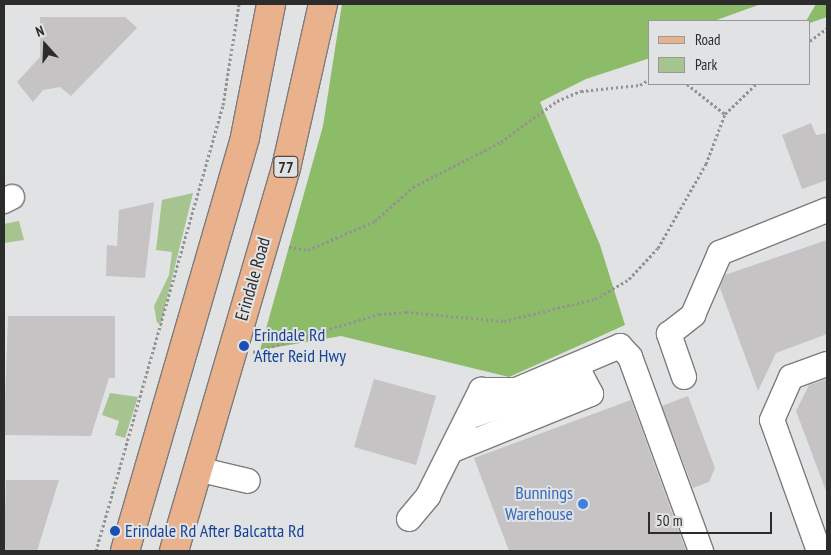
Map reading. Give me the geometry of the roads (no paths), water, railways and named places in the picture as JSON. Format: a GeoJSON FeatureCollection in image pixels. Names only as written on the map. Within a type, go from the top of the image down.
{"type":"FeatureCollection","features":[{"type":"Feature","properties":{"kind":"main road"},"geometry":{"type":"LineString","coordinates":[[125,551],[245,137],[271,4]]}},
{"type":"Feature","properties":{"kind":"main road","name":"Erindale Road"},"geometry":{"type":"LineString","coordinates":[[174,551],[286,168],[323,4]]}},
{"type":"Feature","properties":{"kind":"lane"},"geometry":{"type":"LineString","coordinates":[[684,377],[669,334],[693,315],[720,253],[827,210]]}},
{"type":"Feature","properties":{"kind":"lane"},"geometry":{"type":"LineString","coordinates":[[409,520],[428,496],[453,450],[481,390],[516,390],[620,346],[630,357],[701,551]]}},
{"type":"Feature","properties":{"kind":"lane"},"geometry":{"type":"LineString","coordinates":[[820,551],[772,420],[791,377],[827,364]]}},
{"type":"Feature","properties":{"kind":"lane"},"geometry":{"type":"LineString","coordinates":[[453,450],[591,394],[582,377],[469,417]]}},
{"type":"Feature","properties":{"kind":"lane"},"geometry":{"type":"LineString","coordinates":[[197,469],[248,481]]}},
{"type":"Feature","properties":{"kind":"place","name":"Erindale Rd After Reid Hwy"},"geometry":{"type":"Point","coordinates":[244,346]}},
{"type":"Feature","properties":{"kind":"place","name":"Bunnings Warehouse"},"geometry":{"type":"Point","coordinates":[583,504]}},
{"type":"Feature","properties":{"kind":"place","name":"Erindale Rd After Balcatta Rd"},"geometry":{"type":"Point","coordinates":[115,531]}}]}
